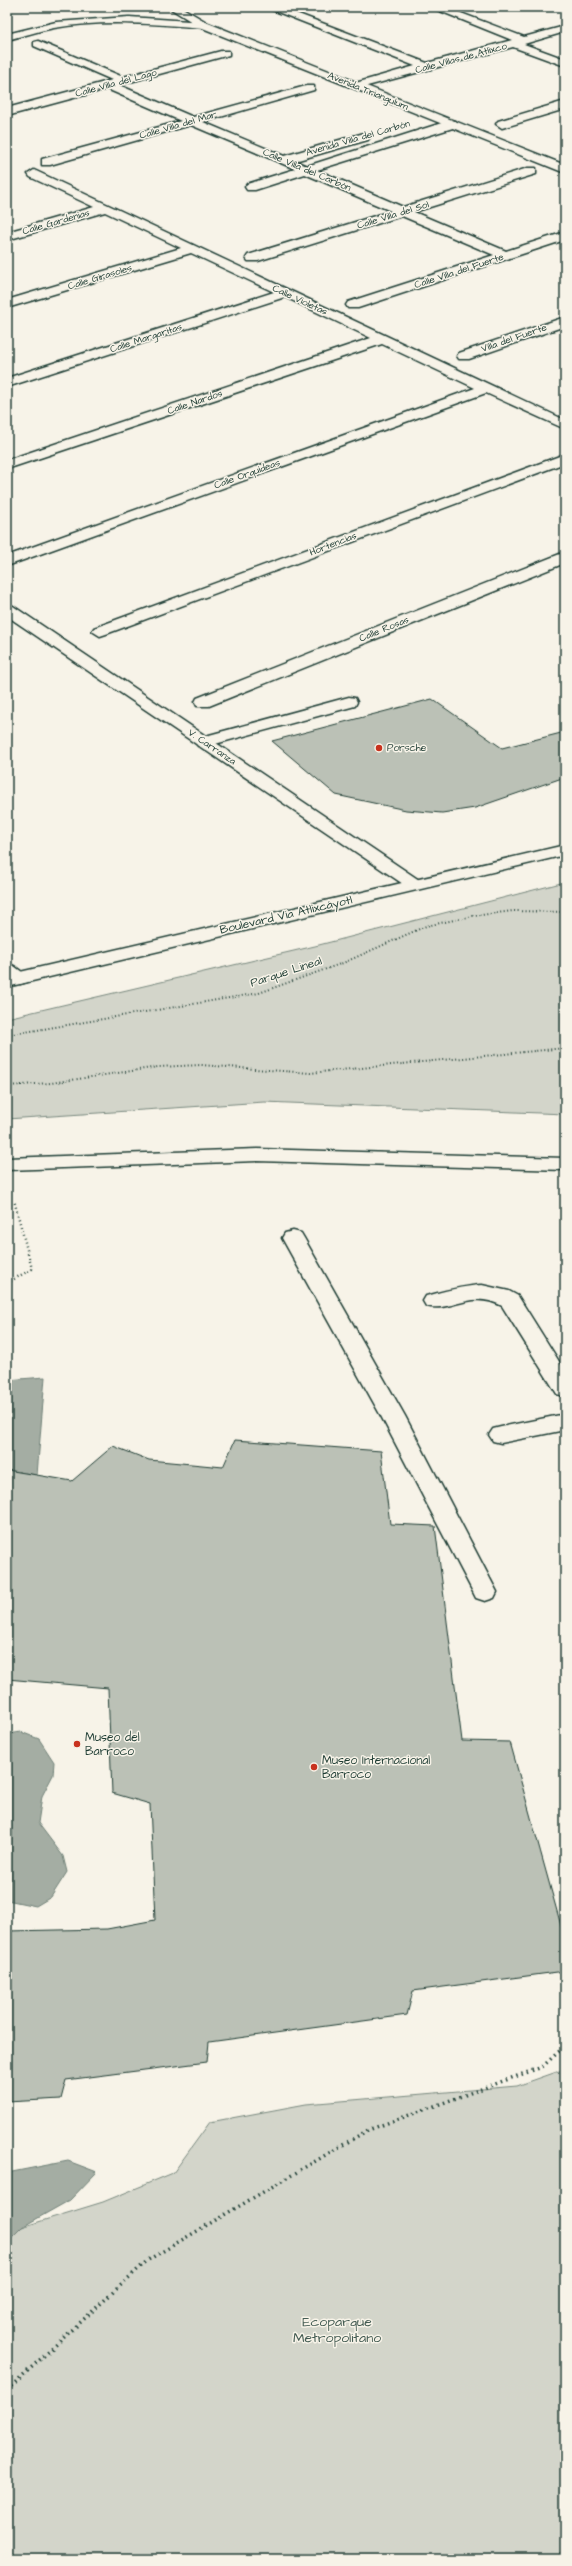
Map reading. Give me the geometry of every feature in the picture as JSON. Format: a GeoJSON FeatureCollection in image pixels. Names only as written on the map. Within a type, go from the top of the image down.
{"type":"FeatureCollection","features":[{"type":"Feature","properties":{"kind":"street","name":"Avenida Triangulum"},"geometry":{"type":"LineString","coordinates":[[173,7],[204,25],[565,169]]}},
{"type":"Feature","properties":{"kind":"street"},"geometry":{"type":"LineString","coordinates":[[270,7],[427,67]]}},
{"type":"Feature","properties":{"kind":"street"},"geometry":{"type":"LineString","coordinates":[[437,7],[518,42],[531,50],[565,63]]}},
{"type":"Feature","properties":{"kind":"street"},"geometry":{"type":"LineString","coordinates":[[7,37],[107,9]]}},
{"type":"Feature","properties":{"kind":"street"},"geometry":{"type":"LineString","coordinates":[[57,22],[158,20],[204,25]]}},
{"type":"Feature","properties":{"kind":"street"},"geometry":{"type":"LineString","coordinates":[[7,27],[28,30]]}},
{"type":"Feature","properties":{"kind":"street","name":"Calle Villas de Atlixco"},"geometry":{"type":"LineString","coordinates":[[356,86],[565,29]]}},
{"type":"Feature","properties":{"kind":"street","name":"Calle Villas de Atlixco"},"geometry":{"type":"LineString","coordinates":[[451,72],[565,40]]}},
{"type":"Feature","properties":{"kind":"street"},"geometry":{"type":"LineString","coordinates":[[38,44],[123,81]]}},
{"type":"Feature","properties":{"kind":"street","name":"Calle Villa del Lago"},"geometry":{"type":"LineString","coordinates":[[9,111],[225,53]]}},
{"type":"Feature","properties":{"kind":"street","name":"Calle Villa del Carbón"},"geometry":{"type":"LineString","coordinates":[[108,85],[507,256]]}},
{"type":"Feature","properties":{"kind":"street","name":"Calle Villa del Mar"},"geometry":{"type":"LineString","coordinates":[[46,162],[310,88]]}},
{"type":"Feature","properties":{"kind":"street"},"geometry":{"type":"LineString","coordinates":[[375,94],[394,88]]}},
{"type":"Feature","properties":{"kind":"street"},"geometry":{"type":"LineString","coordinates":[[502,124],[565,105]]}},
{"type":"Feature","properties":{"kind":"street","name":"Avenida Villa del Carbón"},"geometry":{"type":"LineString","coordinates":[[417,121],[432,116]]}},
{"type":"Feature","properties":{"kind":"street","name":"Avenida Villa del Carbón"},"geometry":{"type":"LineString","coordinates":[[251,187],[452,124]]}},
{"type":"Feature","properties":{"kind":"street","name":"Avenida Villa del Carbón"},"geometry":{"type":"LineString","coordinates":[[284,160],[372,134]]}},
{"type":"Feature","properties":{"kind":"street","name":"Calle Villa del Sol"},"geometry":{"type":"LineString","coordinates":[[253,258],[532,171]]}},
{"type":"Feature","properties":{"kind":"street","name":"Calle Violetas"},"geometry":{"type":"LineString","coordinates":[[34,174],[565,425]]}},
{"type":"Feature","properties":{"kind":"street","name":"Calle Gardenias"},"geometry":{"type":"LineString","coordinates":[[7,236],[106,208]]}},
{"type":"Feature","properties":{"kind":"street","name":"Calle Villa del Fuerte"},"geometry":{"type":"LineString","coordinates":[[352,304],[507,256],[565,236]]}},
{"type":"Feature","properties":{"kind":"street","name":"Calle Girasoles"},"geometry":{"type":"LineString","coordinates":[[7,304],[192,249]]}},
{"type":"Feature","properties":{"kind":"street","name":"Calle Margaritas"},"geometry":{"type":"LineString","coordinates":[[7,383],[285,293]]}},
{"type":"Feature","properties":{"kind":"street","name":"Villa del Fuerte"},"geometry":{"type":"LineString","coordinates":[[464,356],[565,321]]}},
{"type":"Feature","properties":{"kind":"street","name":"Calle Nardos"},"geometry":{"type":"LineString","coordinates":[[7,465],[383,339]]}},
{"type":"Feature","properties":{"kind":"street","name":"Calle Orquídeas"},"geometry":{"type":"LineString","coordinates":[[7,560],[487,388]]}},
{"type":"Feature","properties":{"kind":"street","name":"Hortencias"},"geometry":{"type":"LineString","coordinates":[[100,631],[565,458]]}},
{"type":"Feature","properties":{"kind":"street","name":"Calle Rosas"},"geometry":{"type":"LineString","coordinates":[[203,702],[565,557]]}},
{"type":"Feature","properties":{"kind":"street","name":"V. Carranza"},"geometry":{"type":"LineString","coordinates":[[7,609],[416,884]]}},
{"type":"Feature","properties":{"kind":"street"},"geometry":{"type":"LineString","coordinates":[[204,742],[350,702]]}},
{"type":"Feature","properties":{"kind":"street","name":"Boulevard Vía Atlixcáyotl"},"geometry":{"type":"LineString","coordinates":[[11,976],[565,850]]}},
{"type":"Feature","properties":{"kind":"street"},"geometry":{"type":"LineString","coordinates":[[7,1164],[257,1155],[565,1164]]}},
{"type":"Feature","properties":{"kind":"street"},"geometry":{"type":"LineString","coordinates":[[293,1238],[393,1416],[485,1592]]}},
{"type":"Feature","properties":{"kind":"street"},"geometry":{"type":"LineString","coordinates":[[434,1301],[461,1294],[486,1292],[499,1294],[510,1301],[565,1389]]}},
{"type":"Feature","properties":{"kind":"street"},"geometry":{"type":"LineString","coordinates":[[501,1435],[565,1422]]}},
{"type":"Feature","properties":{"kind":"path","name":"Parque Lineal"},"geometry":{"type":"LineString","coordinates":[[7,1035],[258,992],[343,963],[426,926],[500,913],[565,911]]}},
{"type":"Feature","properties":{"kind":"path"},"geometry":{"type":"LineString","coordinates":[[7,1086],[51,1083],[158,1067],[201,1065],[310,1073],[565,1048]]}},
{"type":"Feature","properties":{"kind":"path"},"geometry":{"type":"LineString","coordinates":[[7,1283],[32,1269],[14,1200]]}},
{"type":"Feature","properties":{"kind":"path"},"geometry":{"type":"LineString","coordinates":[[7,2390],[148,2260],[368,2130],[542,2067],[565,2046]]}},
{"type":"Feature","properties":{"kind":"green space"},"geometry":{"type":"Polygon","coordinates":[[[565,882],[565,1114],[264,1102],[7,1119],[7,1018],[315,946],[565,882]]]}},
{"type":"Feature","properties":{"kind":"green space","name":"Ecoparque Metropolitano"},"geometry":{"type":"Polygon","coordinates":[[[565,2069],[565,2559],[7,2559],[7,2242],[22,2227],[103,2202],[173,2173],[210,2122],[306,2104],[517,2086],[565,2069]]]}},
{"type":"Feature","properties":{"kind":"shaded area"},"geometry":{"type":"Polygon","coordinates":[[[45,1377],[37,1475],[7,1470],[7,1380],[45,1377]]]}},
{"type":"Feature","properties":{"kind":"shaded area"},"geometry":{"type":"Polygon","coordinates":[[[21,1732],[39,1739],[54,1762],[53,1775],[42,1796],[38,1823],[63,1856],[67,1872],[51,1897],[36,1906],[7,1900],[7,1734],[21,1732]]]}},
{"type":"Feature","properties":{"kind":"shaded area"},"geometry":{"type":"Polygon","coordinates":[[[68,2161],[97,2172],[70,2200],[22,2227],[7,2242],[7,2173],[68,2161]]]}},
{"type":"Feature","properties":{"kind":"building","name":"Porsche"},"geometry":{"type":"Polygon","coordinates":[[[432,699],[502,748],[565,732],[565,777],[475,808],[442,813],[406,810],[336,795],[272,741],[432,699]]]}},
{"type":"Feature","properties":{"kind":"building","name":"Museo Internacional Barroco"},"geometry":{"type":"Polygon","coordinates":[[[235,1440],[381,1451],[390,1524],[435,1526],[462,1741],[510,1742],[565,1940],[565,1971],[413,1991],[407,2015],[209,2042],[207,2062],[66,2080],[61,2099],[7,2102],[7,1931],[107,1929],[155,1920],[150,1804],[112,1793],[108,1688],[7,1679],[7,1470],[72,1481],[113,1446],[149,1460],[223,1467],[235,1440]]]}},
{"type":"Feature","properties":{"kind":"place","name":"Porsche"},"geometry":{"type":"Point","coordinates":[379,748]}},
{"type":"Feature","properties":{"kind":"place","name":"Museo del Barroco"},"geometry":{"type":"Point","coordinates":[77,1744]}},
{"type":"Feature","properties":{"kind":"place","name":"Museo Internacional Barroco"},"geometry":{"type":"Point","coordinates":[314,1767]}}]}
